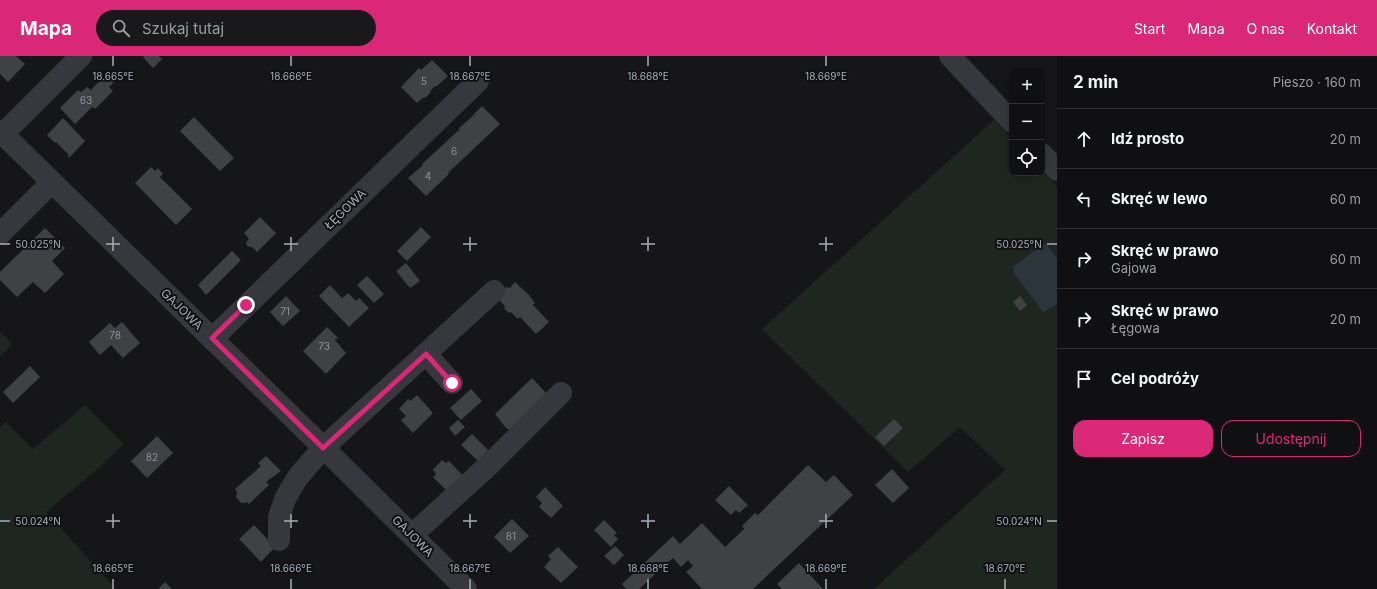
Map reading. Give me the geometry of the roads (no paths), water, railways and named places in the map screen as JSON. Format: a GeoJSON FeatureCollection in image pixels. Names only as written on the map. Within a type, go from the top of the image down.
{"type":"FeatureCollection","features":[{"type":"Feature","properties":{"kind":"street"},"geometry":{"type":"LineString","coordinates":[[1,132],[81,56]]}},
{"type":"Feature","properties":{"kind":"street"},"geometry":{"type":"LineString","coordinates":[[950,56],[1009,119]]}},
{"type":"Feature","properties":{"kind":"street","name":"ŁĘGOWA"},"geometry":{"type":"LineString","coordinates":[[212,338],[478,81]]}},
{"type":"Feature","properties":{"kind":"street","name":"GAJOWA"},"geometry":{"type":"LineString","coordinates":[[1,132],[466,589]]}},
{"type":"Feature","properties":{"kind":"street"},"geometry":{"type":"LineString","coordinates":[[1045,157],[1057,170]]}},
{"type":"Feature","properties":{"kind":"street"},"geometry":{"type":"LineString","coordinates":[[0,234],[52,182]]}},
{"type":"Feature","properties":{"kind":"street"},"geometry":{"type":"LineString","coordinates":[[279,540],[279,517],[285,499],[298,478],[323,448],[494,291]]}},
{"type":"Feature","properties":{"kind":"street"},"geometry":{"type":"LineString","coordinates":[[426,354],[452,383]]}},
{"type":"Feature","properties":{"kind":"street"},"geometry":{"type":"LineString","coordinates":[[412,535],[489,465],[562,393]]}}]}
